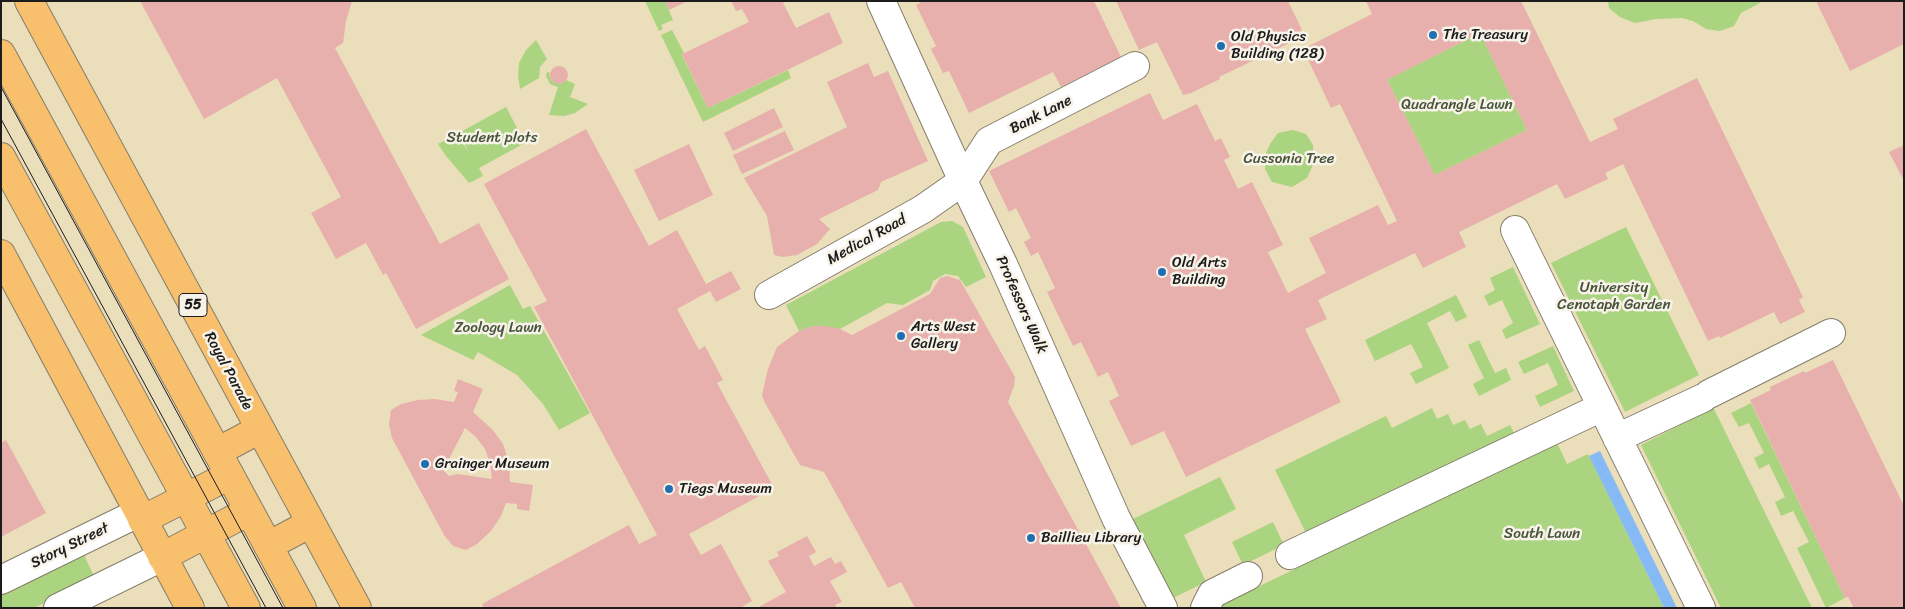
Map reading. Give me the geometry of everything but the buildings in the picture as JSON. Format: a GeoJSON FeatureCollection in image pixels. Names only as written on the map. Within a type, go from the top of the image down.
{"type":"FeatureCollection","features":[{"type":"Feature","properties":{"kind":"main road","name":"Royal Parade"},"geometry":{"type":"LineString","coordinates":[[30,1],[357,608]]}},
{"type":"Feature","properties":{"kind":"main road"},"geometry":{"type":"LineString","coordinates":[[1,54],[302,608]]}},
{"type":"Feature","properties":{"kind":"main road"},"geometry":{"type":"LineString","coordinates":[[1,157],[246,608]]}},
{"type":"Feature","properties":{"kind":"main road"},"geometry":{"type":"LineString","coordinates":[[1,254],[190,608]]}},
{"type":"Feature","properties":{"kind":"main road"},"geometry":{"type":"LineString","coordinates":[[140,516],[186,498],[260,429]]}},
{"type":"Feature","properties":{"kind":"main road"},"geometry":{"type":"LineString","coordinates":[[162,557],[249,511]]}},
{"type":"Feature","properties":{"kind":"main road"},"geometry":{"type":"LineString","coordinates":[[268,546],[311,523]]}},
{"type":"Feature","properties":{"kind":"street","name":"Professors Walk"},"geometry":{"type":"LineString","coordinates":[[882,2],[963,181],[1003,264],[1116,518],[1163,608]]}},
{"type":"Feature","properties":{"kind":"street","name":"Bank Lane"},"geometry":{"type":"LineString","coordinates":[[963,181],[989,141],[1135,66]]}},
{"type":"Feature","properties":{"kind":"street","name":"Medical Road"},"geometry":{"type":"LineString","coordinates":[[769,295],[923,209],[963,181]]}},
{"type":"Feature","properties":{"kind":"street"},"geometry":{"type":"LineString","coordinates":[[1515,230],[1701,608]]}},
{"type":"Feature","properties":{"kind":"street"},"geometry":{"type":"LineString","coordinates":[[1617,438],[1706,396],[1830,333]]}},
{"type":"Feature","properties":{"kind":"street"},"geometry":{"type":"LineString","coordinates":[[1290,556],[1602,406]]}},
{"type":"Feature","properties":{"kind":"street","name":"Story Street"},"geometry":{"type":"LineString","coordinates":[[1,580],[140,516]]}},
{"type":"Feature","properties":{"kind":"street"},"geometry":{"type":"LineString","coordinates":[[58,608],[162,557]]}},
{"type":"Feature","properties":{"kind":"street"},"geometry":{"type":"LineString","coordinates":[[1205,608],[1212,594],[1248,576]]}},
{"type":"Feature","properties":{"kind":"green space"},"geometry":{"type":"Polygon","coordinates":[[[645,1],[665,1],[673,20],[661,25],[663,29],[659,31],[645,1]]]}},
{"type":"Feature","properties":{"kind":"green space"},"geometry":{"type":"Polygon","coordinates":[[[1608,1],[1759,1],[1760,3],[1741,13],[1734,26],[1720,31],[1706,29],[1693,21],[1682,18],[1656,19],[1635,23],[1620,17],[1609,8],[1608,1]]]}},
{"type":"Feature","properties":{"kind":"green space"},"geometry":{"type":"Polygon","coordinates":[[[672,30],[708,108],[788,70],[791,78],[703,122],[661,35],[672,30]]]}},
{"type":"Feature","properties":{"kind":"green space","name":"Quadrangle Lawn"},"geometry":{"type":"Polygon","coordinates":[[[1480,33],[1527,130],[1435,175],[1387,80],[1480,33]]]}},
{"type":"Feature","properties":{"kind":"green space"},"geometry":{"type":"Polygon","coordinates":[[[536,40],[547,59],[540,67],[539,78],[520,89],[519,63],[526,50],[536,40]]]}},
{"type":"Feature","properties":{"kind":"green space"},"geometry":{"type":"Polygon","coordinates":[[[547,72],[550,73],[549,75],[553,82],[559,84],[566,80],[575,84],[570,97],[588,104],[575,113],[564,116],[549,115],[558,87],[550,84],[546,76],[547,72]]]}},
{"type":"Feature","properties":{"kind":"green space","name":"Student plots"},"geometry":{"type":"Polygon","coordinates":[[[506,107],[525,143],[479,168],[483,176],[469,183],[438,144],[457,134],[469,153],[459,133],[506,107]]]}},
{"type":"Feature","properties":{"kind":"green space","name":"Cussonia Tree"},"geometry":{"type":"Polygon","coordinates":[[[1293,130],[1306,134],[1313,145],[1313,165],[1307,178],[1292,187],[1272,182],[1265,169],[1266,153],[1270,144],[1278,133],[1293,130]]]}},
{"type":"Feature","properties":{"kind":"green space"},"geometry":{"type":"Polygon","coordinates":[[[952,221],[963,227],[986,277],[966,287],[958,276],[945,274],[933,281],[930,290],[903,305],[887,303],[840,329],[814,326],[799,331],[786,305],[941,222],[952,221]]]}},
{"type":"Feature","properties":{"kind":"green space","name":"University Cenotaph Garden"},"geometry":{"type":"Polygon","coordinates":[[[1626,227],[1699,375],[1625,412],[1551,263],[1626,227]]]}},
{"type":"Feature","properties":{"kind":"green space"},"geometry":{"type":"Polygon","coordinates":[[[1513,267],[1540,324],[1506,339],[1502,330],[1513,323],[1502,300],[1489,306],[1484,296],[1495,290],[1490,278],[1513,267]]]}},
{"type":"Feature","properties":{"kind":"green space","name":"Zoology Lawn"},"geometry":{"type":"Polygon","coordinates":[[[510,285],[523,309],[530,306],[590,413],[559,430],[543,404],[517,375],[478,352],[473,360],[421,335],[510,285]]]}},
{"type":"Feature","properties":{"kind":"green space"},"geometry":{"type":"Polygon","coordinates":[[[1456,295],[1467,317],[1456,322],[1450,311],[1427,323],[1449,368],[1416,384],[1410,373],[1423,367],[1411,344],[1375,361],[1365,340],[1456,295]]]}},
{"type":"Feature","properties":{"kind":"green space"},"geometry":{"type":"Polygon","coordinates":[[[1479,340],[1495,373],[1506,368],[1511,380],[1479,396],[1473,384],[1484,378],[1468,345],[1479,340]]]}},
{"type":"Feature","properties":{"kind":"green space"},"geometry":{"type":"Polygon","coordinates":[[[1553,346],[1574,391],[1540,407],[1535,396],[1558,385],[1548,363],[1524,374],[1518,362],[1553,346]]]}},
{"type":"Feature","properties":{"kind":"green space"},"geometry":{"type":"Polygon","coordinates":[[[1751,403],[1845,598],[1826,608],[1797,548],[1809,542],[1793,511],[1781,516],[1775,502],[1785,497],[1769,464],[1759,469],[1754,458],[1764,453],[1749,423],[1739,427],[1731,413],[1751,403]]]}},
{"type":"Feature","properties":{"kind":"green space"},"geometry":{"type":"Polygon","coordinates":[[[1432,408],[1437,419],[1448,414],[1453,425],[1465,420],[1470,429],[1481,424],[1487,436],[1510,425],[1515,435],[1307,535],[1275,470],[1386,416],[1392,428],[1432,408]]]}},
{"type":"Feature","properties":{"kind":"green space"},"geometry":{"type":"Polygon","coordinates":[[[1714,408],[1812,608],[1721,608],[1641,445],[1714,408]]]}},
{"type":"Feature","properties":{"kind":"green space","name":"South Lawn"},"geometry":{"type":"Polygon","coordinates":[[[1557,443],[1567,464],[1588,454],[1664,608],[1219,608],[1218,606],[1557,443]]]}},
{"type":"Feature","properties":{"kind":"green space"},"geometry":{"type":"Polygon","coordinates":[[[1220,477],[1236,509],[1184,535],[1206,582],[1171,599],[1131,520],[1220,477]]]}},
{"type":"Feature","properties":{"kind":"green space"},"geometry":{"type":"Polygon","coordinates":[[[1273,522],[1284,545],[1243,565],[1232,542],[1273,522]]]}},
{"type":"Feature","properties":{"kind":"green space"},"geometry":{"type":"Polygon","coordinates":[[[84,555],[95,578],[34,608],[1,608],[1,594],[84,555]]]}},
{"type":"Feature","properties":{"kind":"water"},"geometry":{"type":"Polygon","coordinates":[[[1600,451],[1677,608],[1664,608],[1589,456],[1600,451]]]}},
{"type":"Feature","properties":{"kind":"tram line"},"geometry":{"type":"LineString","coordinates":[[1,87],[283,608]]}},
{"type":"Feature","properties":{"kind":"tram line"},"geometry":{"type":"LineString","coordinates":[[1,119],[266,608]]}},
{"type":"Feature","properties":{"kind":"place","name":"The Treasury"},"geometry":{"type":"Point","coordinates":[1433,35]}},
{"type":"Feature","properties":{"kind":"place","name":"Old Physics Building (128)"},"geometry":{"type":"Point","coordinates":[1221,46]}},
{"type":"Feature","properties":{"kind":"place","name":"Old Arts Building"},"geometry":{"type":"Point","coordinates":[1162,272]}},
{"type":"Feature","properties":{"kind":"place","name":"Arts West Gallery"},"geometry":{"type":"Point","coordinates":[901,336]}},
{"type":"Feature","properties":{"kind":"place","name":"Grainger Museum"},"geometry":{"type":"Point","coordinates":[425,464]}},
{"type":"Feature","properties":{"kind":"place","name":"Tiegs Museum"},"geometry":{"type":"Point","coordinates":[669,489]}},
{"type":"Feature","properties":{"kind":"place","name":"Baillieu Library"},"geometry":{"type":"Point","coordinates":[1031,538]}}]}
